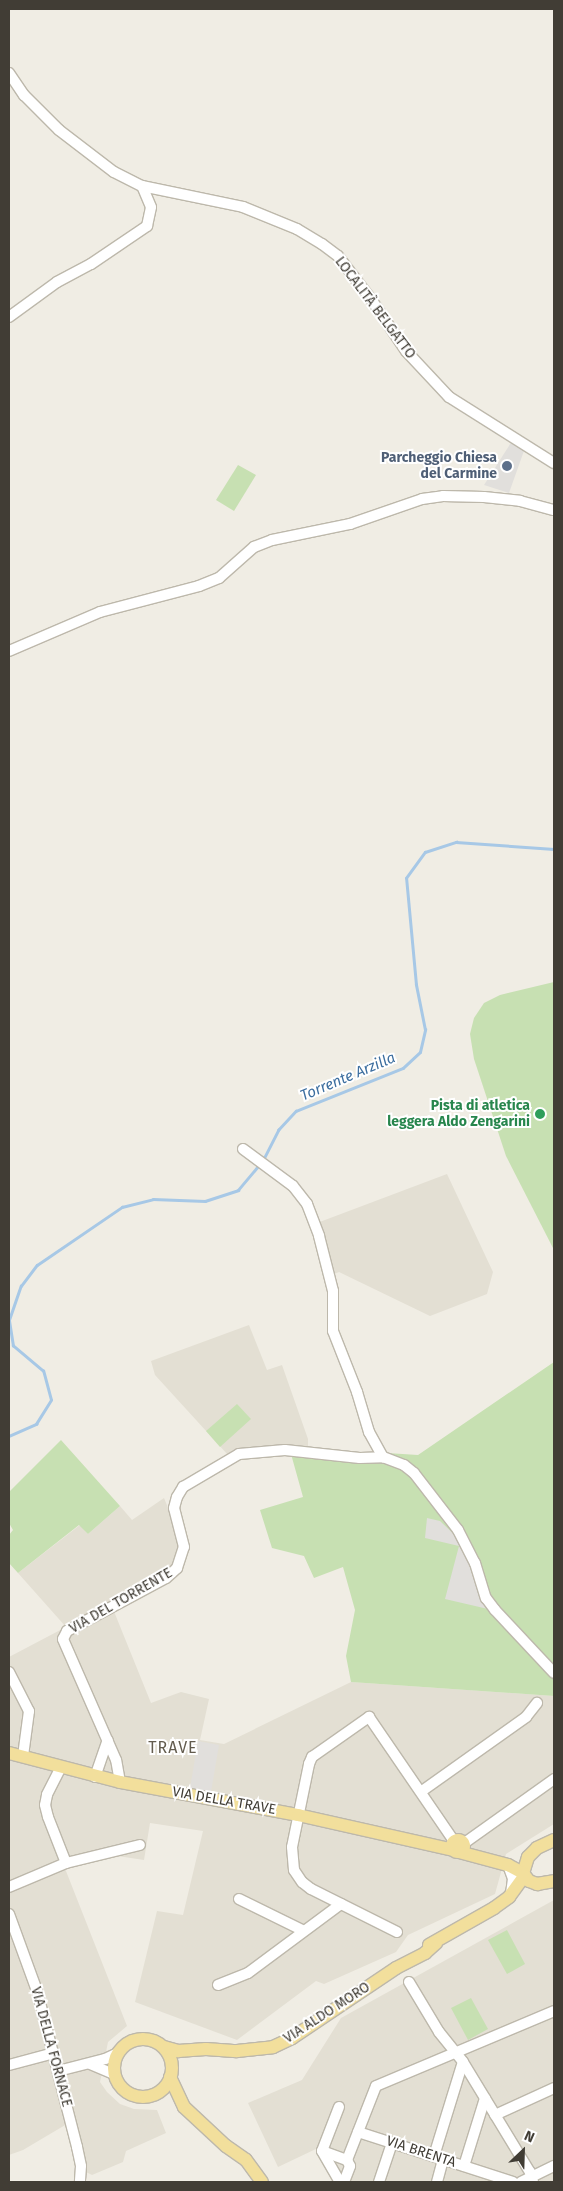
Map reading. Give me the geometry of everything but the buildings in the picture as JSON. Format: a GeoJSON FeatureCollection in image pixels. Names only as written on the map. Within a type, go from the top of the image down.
{"type":"FeatureCollection","features":[{"type":"Feature","properties":{"kind":"main road","name":"VIA DELLA TRAVE"},"geometry":{"type":"LineString","coordinates":[[9,1753],[95,1777],[455,1846],[476,1856],[508,1865],[537,1884]]}},
{"type":"Feature","properties":{"kind":"main road"},"geometry":{"type":"LineString","coordinates":[[508,1865],[528,1857],[537,1848],[554,1840]]}},
{"type":"Feature","properties":{"kind":"main road"},"geometry":{"type":"LineString","coordinates":[[524,1874],[528,1857]]}},
{"type":"Feature","properties":{"kind":"main road","name":"VIA ALDO MORO"},"geometry":{"type":"LineString","coordinates":[[510,1897],[524,1874]]}},
{"type":"Feature","properties":{"kind":"main road"},"geometry":{"type":"LineString","coordinates":[[537,1884],[554,1881]]}},
{"type":"Feature","properties":{"kind":"main road","name":"VIA ALDO MORO"},"geometry":{"type":"LineString","coordinates":[[118,2053],[133,2040],[142,2039],[153,2041],[178,2051],[252,2051],[273,2047],[292,2038],[396,1968],[413,1953],[436,1942],[510,1897],[537,1884]]}},
{"type":"Feature","properties":{"kind":"main road"},"geometry":{"type":"LineString","coordinates":[[164,2047],[171,2059],[171,2072],[184,2106]]}},
{"type":"Feature","properties":{"kind":"main road"},"geometry":{"type":"LineString","coordinates":[[151,2095],[159,2091],[171,2072],[196,2050]]}},
{"type":"Feature","properties":{"kind":"main road"},"geometry":{"type":"LineString","coordinates":[[118,2053],[113,2063],[113,2074],[123,2090],[132,2095],[151,2095],[184,2106],[226,2146],[243,2168],[260,2182]]}},
{"type":"Feature","properties":{"kind":"street","name":"LOCALITÀ BELGATTO"},"geometry":{"type":"LineString","coordinates":[[9,74],[24,95],[59,130],[114,172],[142,186],[243,207],[297,229],[322,244],[338,256],[373,302],[406,351],[449,396],[554,464]]}},
{"type":"Feature","properties":{"kind":"street"},"geometry":{"type":"LineString","coordinates":[[9,317],[57,282],[99,259],[147,226],[151,207],[142,186]]}},
{"type":"Feature","properties":{"kind":"street"},"geometry":{"type":"LineString","coordinates":[[9,650],[100,612],[199,586],[219,578],[254,548],[272,540],[350,524],[422,499],[484,496],[520,501],[554,510]]}},
{"type":"Feature","properties":{"kind":"street"},"geometry":{"type":"LineString","coordinates":[[243,1149],[293,1186],[307,1204],[319,1236],[333,1291],[333,1331],[357,1392],[369,1432],[383,1457],[404,1465],[432,1496],[468,1548],[486,1598],[554,1673]]}},
{"type":"Feature","properties":{"kind":"street","name":"VIA DEL TORRENTE"},"geometry":{"type":"LineString","coordinates":[[120,1782],[118,1766],[108,1740],[63,1639],[66,1631],[166,1578],[177,1568],[184,1547],[174,1508],[176,1497],[183,1487],[239,1454],[285,1450],[360,1458],[383,1457]]}},
{"type":"Feature","properties":{"kind":"street"},"geometry":{"type":"LineString","coordinates":[[9,1672],[29,1711],[23,1756]]}},
{"type":"Feature","properties":{"kind":"street"},"geometry":{"type":"LineString","coordinates":[[422,1792],[526,1717],[537,1703]]}},
{"type":"Feature","properties":{"kind":"street"},"geometry":{"type":"LineString","coordinates":[[397,1932],[311,1890],[302,1882],[294,1870],[292,1847],[308,1764],[312,1757],[369,1717],[422,1792],[455,1846],[554,1779]]}},
{"type":"Feature","properties":{"kind":"street"},"geometry":{"type":"LineString","coordinates":[[95,1777],[108,1740]]}},
{"type":"Feature","properties":{"kind":"street"},"geometry":{"type":"LineString","coordinates":[[61,1767],[47,1795],[45,1805],[66,1863]]}},
{"type":"Feature","properties":{"kind":"street"},"geometry":{"type":"LineString","coordinates":[[9,1887],[66,1863],[140,1845]]}},
{"type":"Feature","properties":{"kind":"street"},"geometry":{"type":"LineString","coordinates":[[508,1865],[513,1879],[510,1897]]}},
{"type":"Feature","properties":{"kind":"street"},"geometry":{"type":"LineString","coordinates":[[239,1898],[304,1931]]}},
{"type":"Feature","properties":{"kind":"street"},"geometry":{"type":"LineString","coordinates":[[218,1985],[248,1973],[341,1904]]}},
{"type":"Feature","properties":{"kind":"street","name":"VIA DELLA FORNACE"},"geometry":{"type":"LineString","coordinates":[[9,1914],[32,1974],[53,2051],[81,2166],[80,2182]]}},
{"type":"Feature","properties":{"kind":"street"},"geometry":{"type":"LineString","coordinates":[[409,1982],[439,2032],[463,2062],[536,2179]]}},
{"type":"Feature","properties":{"kind":"street"},"geometry":{"type":"LineString","coordinates":[[347,2160],[376,2086],[554,2011]]}},
{"type":"Feature","properties":{"kind":"street"},"geometry":{"type":"LineString","coordinates":[[9,2065],[53,2051]]}},
{"type":"Feature","properties":{"kind":"street","name":"VIA ALDO MORO"},"geometry":{"type":"LineString","coordinates":[[58,2070],[90,2063],[118,2053]]}},
{"type":"Feature","properties":{"kind":"street"},"geometry":{"type":"LineString","coordinates":[[437,2182],[439,2158],[463,2062]]}},
{"type":"Feature","properties":{"kind":"street"},"geometry":{"type":"LineString","coordinates":[[90,2063],[113,2074]]}},
{"type":"Feature","properties":{"kind":"street"},"geometry":{"type":"LineString","coordinates":[[495,2115],[554,2088]]}},
{"type":"Feature","properties":{"kind":"street"},"geometry":{"type":"LineString","coordinates":[[464,2166],[485,2098]]}},
{"type":"Feature","properties":{"kind":"street"},"geometry":{"type":"LineString","coordinates":[[322,2151],[339,2107]]}},
{"type":"Feature","properties":{"kind":"street","name":"VIA BRENTA"},"geometry":{"type":"LineString","coordinates":[[358,2132],[513,2182]]}},
{"type":"Feature","properties":{"kind":"street"},"geometry":{"type":"LineString","coordinates":[[379,2182],[392,2143]]}},
{"type":"Feature","properties":{"kind":"street"},"geometry":{"type":"LineString","coordinates":[[322,2151],[347,2160],[350,2166],[342,2182]]}},
{"type":"Feature","properties":{"kind":"street"},"geometry":{"type":"LineString","coordinates":[[322,2151],[342,2182]]}},
{"type":"Feature","properties":{"kind":"street"},"geometry":{"type":"LineString","coordinates":[[521,2182],[536,2179],[554,2166]]}},
{"type":"Feature","properties":{"kind":"shaded area","name":"Parcheggio Chiesa del Carmine"},"geometry":{"type":"Polygon","coordinates":[[[512,441],[525,448],[509,493],[484,485],[512,441]]]}},
{"type":"Feature","properties":{"kind":"shaded area"},"geometry":{"type":"Polygon","coordinates":[[[447,1174],[493,1272],[487,1294],[430,1316],[339,1272],[332,1275],[317,1223],[447,1174]]]}},
{"type":"Feature","properties":{"kind":"shaded area"},"geometry":{"type":"Polygon","coordinates":[[[249,1325],[267,1370],[282,1365],[308,1439],[308,1448],[277,1445],[246,1449],[228,1455],[155,1375],[151,1361],[249,1325]]]}},
{"type":"Feature","properties":{"kind":"shaded area"},"geometry":{"type":"Polygon","coordinates":[[[164,1498],[180,1537],[180,1556],[164,1576],[111,1604],[151,1703],[181,1692],[209,1699],[200,1740],[224,1744],[351,1682],[554,1696],[554,1824],[506,1854],[495,1894],[408,1935],[396,1952],[324,1984],[316,1981],[237,2040],[135,2002],[157,1911],[183,1915],[203,1831],[150,1823],[144,1860],[111,1855],[64,1866],[127,2026],[108,2042],[100,2082],[107,2092],[120,2104],[134,2109],[157,2110],[166,2133],[126,2151],[123,2162],[92,2175],[86,2172],[72,2121],[23,2150],[9,2155],[9,1657],[66,1627],[18,1573],[80,1525],[88,1534],[120,1506],[132,1520],[164,1498]]]}},
{"type":"Feature","properties":{"kind":"shaded area"},"geometry":{"type":"Polygon","coordinates":[[[427,1518],[440,1521],[462,1542],[475,1583],[488,1609],[445,1599],[459,1546],[425,1538],[427,1518]]]}},
{"type":"Feature","properties":{"kind":"shaded area"},"geometry":{"type":"Polygon","coordinates":[[[198,1741],[219,1745],[211,1792],[190,1788],[198,1741]]]}},
{"type":"Feature","properties":{"kind":"shaded area"},"geometry":{"type":"Polygon","coordinates":[[[554,1900],[554,2182],[337,2182],[318,2148],[278,2167],[248,2103],[302,2080],[341,2018],[554,1900]]]}},
{"type":"Feature","properties":{"kind":"green space"},"geometry":{"type":"Polygon","coordinates":[[[238,465],[256,475],[234,511],[216,500],[238,465]]]}},
{"type":"Feature","properties":{"kind":"green space"},"geometry":{"type":"Polygon","coordinates":[[[554,982],[554,1250],[506,1156],[474,1059],[470,1034],[474,1018],[484,1003],[500,995],[554,982]]]}},
{"type":"Feature","properties":{"kind":"green space"},"geometry":{"type":"Polygon","coordinates":[[[554,1362],[554,1696],[351,1682],[346,1656],[355,1610],[343,1567],[314,1578],[304,1556],[272,1548],[260,1510],[303,1497],[291,1454],[385,1461],[387,1453],[418,1455],[554,1362]]]}},
{"type":"Feature","properties":{"kind":"green space"},"geometry":{"type":"Polygon","coordinates":[[[237,1404],[251,1419],[220,1447],[206,1431],[237,1404]]]}},
{"type":"Feature","properties":{"kind":"green space"},"geometry":{"type":"Polygon","coordinates":[[[61,1440],[120,1506],[88,1534],[79,1525],[18,1573],[9,1563],[9,1535],[13,1530],[9,1523],[9,1492],[61,1440]]]}},
{"type":"Feature","properties":{"kind":"green space"},"geometry":{"type":"Polygon","coordinates":[[[507,1930],[525,1964],[507,1974],[488,1940],[507,1930]]]}},
{"type":"Feature","properties":{"kind":"green space"},"geometry":{"type":"Polygon","coordinates":[[[471,1998],[488,2029],[468,2040],[451,2008],[471,1998]]]}},
{"type":"Feature","properties":{"kind":"waterway","name":"Torrente Arzilla"},"geometry":{"type":"LineString","coordinates":[[263,1160],[278,1130],[296,1111],[403,1068],[420,1052],[425,1030],[416,985],[406,878],[425,852],[456,842],[554,849]]}},
{"type":"Feature","properties":{"kind":"waterway","name":"Torrente Arzilla"},"geometry":{"type":"LineString","coordinates":[[9,1436],[36,1424],[51,1400],[43,1371],[13,1346],[9,1320],[21,1286],[37,1265],[122,1207],[153,1199],[205,1201],[238,1190],[260,1164]]}},
{"type":"Feature","properties":{"kind":"place","name":"Parcheggio Chiesa del Carmine"},"geometry":{"type":"Point","coordinates":[507,466]}},
{"type":"Feature","properties":{"kind":"place","name":"Pista di atletica leggera Aldo Zengarini"},"geometry":{"type":"Point","coordinates":[540,1114]}},
{"type":"Feature","properties":{"kind":"district","name":"TRAVE"},"geometry":{"type":"Point","coordinates":[173,1748]}}]}
